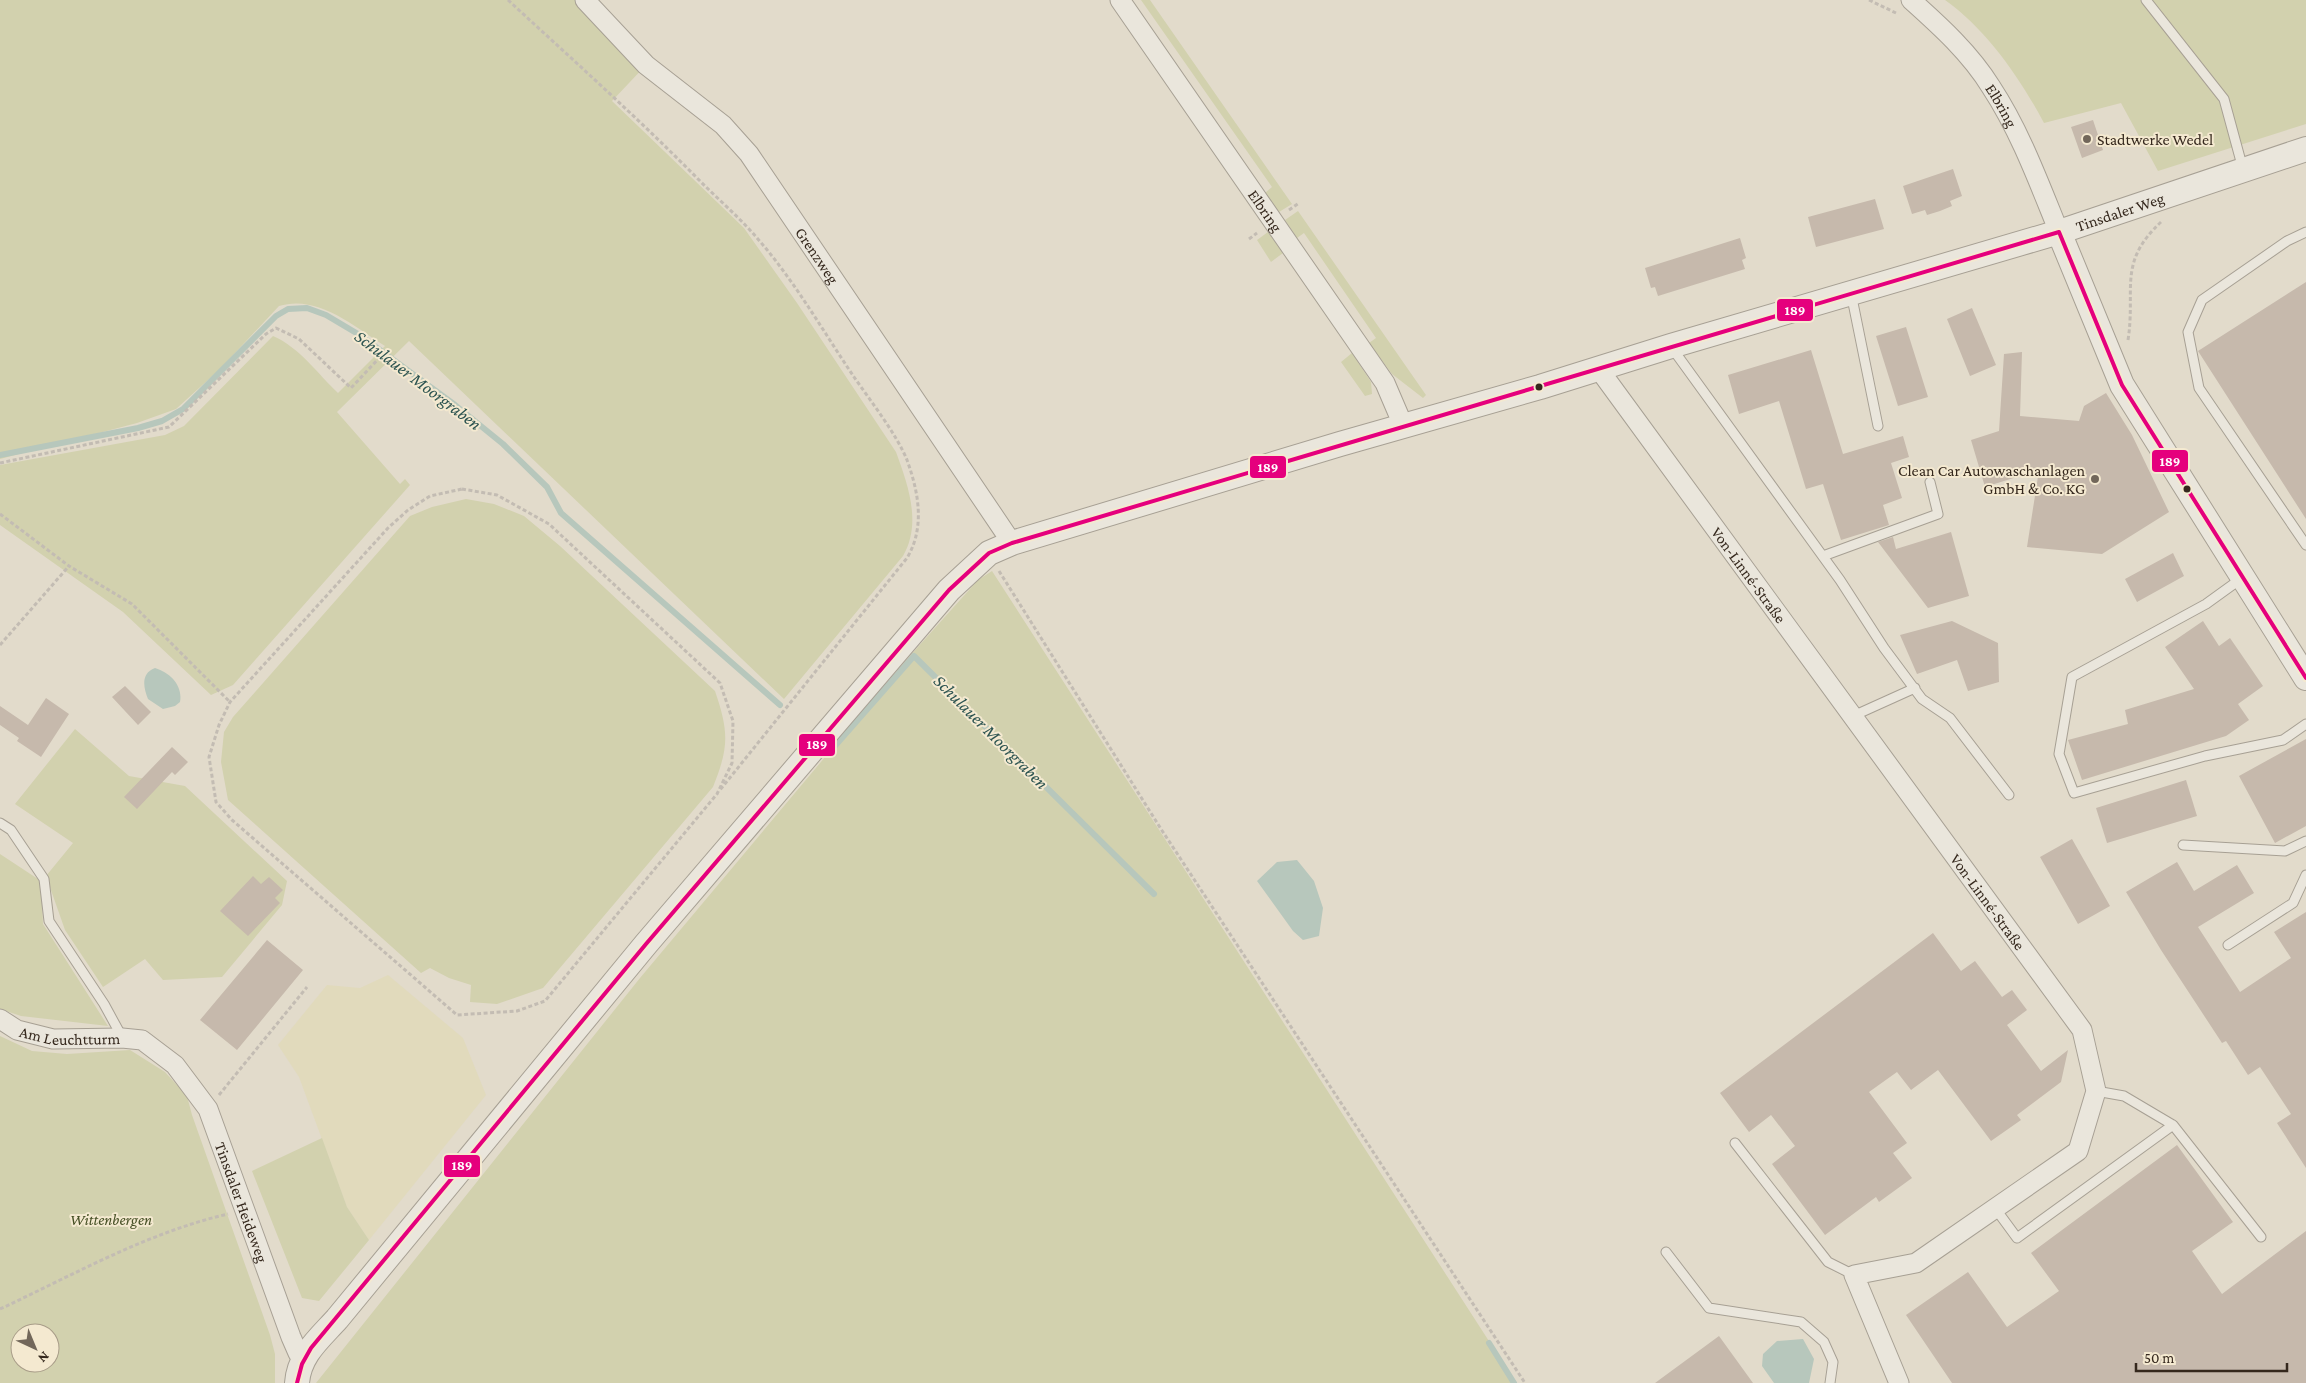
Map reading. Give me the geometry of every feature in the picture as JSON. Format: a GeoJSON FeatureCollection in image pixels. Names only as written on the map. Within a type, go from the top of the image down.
{"type":"FeatureCollection","features":[{"type":"Feature","properties":{"kind":"street","name":"Grenzweg"},"geometry":{"type":"LineString","coordinates":[[585,0],[646,65],[723,126],[749,154],[1012,542]]}},
{"type":"Feature","properties":{"kind":"street","name":"Elbring"},"geometry":{"type":"LineString","coordinates":[[1120,0],[1385,383],[1403,425]]}},
{"type":"Feature","properties":{"kind":"street","name":"Elbring"},"geometry":{"type":"LineString","coordinates":[[1910,0],[1939,25],[1970,58],[1992,87],[2024,148],[2059,232]]}},
{"type":"Feature","properties":{"kind":"street","name":"Tinsdaler Weg"},"geometry":{"type":"LineString","coordinates":[[304,1358],[678,906],[949,590],[989,553],[1012,542],[2059,232],[2306,149]]}},
{"type":"Feature","properties":{"kind":"street"},"geometry":{"type":"LineString","coordinates":[[2059,232],[2122,385],[2306,678]]}},
{"type":"Feature","properties":{"kind":"street","name":"Von-Linné-Straße"},"geometry":{"type":"LineString","coordinates":[[1598,368],[2082,1030],[2096,1091],[2078,1151],[1916,1263],[1854,1275]]}},
{"type":"Feature","properties":{"kind":"street","name":"Am Leuchtturm"},"geometry":{"type":"LineString","coordinates":[[0,1019],[17,1030],[53,1039],[122,1038],[142,1040]]}},
{"type":"Feature","properties":{"kind":"street","name":"Tinsdaler Heideweg"},"geometry":{"type":"LineString","coordinates":[[142,1040],[175,1066],[208,1109],[290,1336],[298,1353],[304,1358]]}},
{"type":"Feature","properties":{"kind":"street"},"geometry":{"type":"LineString","coordinates":[[1854,1275],[1899,1383]]}},
{"type":"Feature","properties":{"kind":"street"},"geometry":{"type":"LineString","coordinates":[[296,1383],[298,1368],[304,1358]]}},
{"type":"Feature","properties":{"kind":"lane"},"geometry":{"type":"LineString","coordinates":[[2146,0],[2224,99],[2244,169]]}},
{"type":"Feature","properties":{"kind":"lane"},"geometry":{"type":"LineString","coordinates":[[2306,232],[2287,241],[2202,300],[2188,332],[2198,388],[2306,545]]}},
{"type":"Feature","properties":{"kind":"lane"},"geometry":{"type":"LineString","coordinates":[[1851,293],[1878,426]]}},
{"type":"Feature","properties":{"kind":"lane"},"geometry":{"type":"LineString","coordinates":[[1670,346],[1823,556],[1922,699],[1950,718],[2009,795]]}},
{"type":"Feature","properties":{"kind":"lane"},"geometry":{"type":"LineString","coordinates":[[1823,556],[1938,514],[1930,482]]}},
{"type":"Feature","properties":{"kind":"lane"},"geometry":{"type":"LineString","coordinates":[[2242,578],[2206,604],[2072,677],[2059,754],[2074,793],[2205,756],[2284,740],[2306,724]]}},
{"type":"Feature","properties":{"kind":"lane"},"geometry":{"type":"LineString","coordinates":[[1853,716],[1915,688]]}},
{"type":"Feature","properties":{"kind":"lane"},"geometry":{"type":"LineString","coordinates":[[0,823],[11,830],[44,879],[49,921],[104,1004],[122,1038]]}},
{"type":"Feature","properties":{"kind":"lane"},"geometry":{"type":"LineString","coordinates":[[2183,845],[2285,851],[2306,840]]}},
{"type":"Feature","properties":{"kind":"lane"},"geometry":{"type":"LineString","coordinates":[[2228,945],[2293,903],[2306,875]]}},
{"type":"Feature","properties":{"kind":"lane"},"geometry":{"type":"LineString","coordinates":[[2096,1091],[2124,1096],[2173,1125],[2261,1237]]}},
{"type":"Feature","properties":{"kind":"lane"},"geometry":{"type":"LineString","coordinates":[[1995,1208],[2017,1238],[2173,1125]]}},
{"type":"Feature","properties":{"kind":"lane"},"geometry":{"type":"LineString","coordinates":[[1735,1143],[1828,1262],[1854,1275]]}},
{"type":"Feature","properties":{"kind":"lane"},"geometry":{"type":"LineString","coordinates":[[1666,1252],[1710,1308],[1801,1322],[1824,1342],[1833,1362],[1830,1383]]}},
{"type":"Feature","properties":{"kind":"path"},"geometry":{"type":"LineString","coordinates":[[508,0],[662,142],[757,238],[788,280],[885,423],[906,458],[912,475],[919,513],[919,532],[914,546],[907,558],[717,794],[545,1001],[517,1011],[457,1015],[232,820],[216,802],[209,757],[218,724],[230,702],[388,528],[408,510],[430,496],[462,489],[497,495],[549,524],[720,683],[733,721],[732,763],[717,794]]}},
{"type":"Feature","properties":{"kind":"path"},"geometry":{"type":"LineString","coordinates":[[2128,342],[2130,326],[2130,271],[2142,242],[2162,221]]}},
{"type":"Feature","properties":{"kind":"path"},"geometry":{"type":"LineString","coordinates":[[0,462],[170,427],[259,341],[276,328],[299,339],[352,388],[382,356]]}},
{"type":"Feature","properties":{"kind":"path"},"geometry":{"type":"LineString","coordinates":[[0,514],[69,566],[132,604],[230,702]]}},
{"type":"Feature","properties":{"kind":"path"},"geometry":{"type":"LineString","coordinates":[[989,553],[1002,577],[1162,829],[1525,1383]]}},
{"type":"Feature","properties":{"kind":"path"},"geometry":{"type":"LineString","coordinates":[[0,645],[69,566]]}},
{"type":"Feature","properties":{"kind":"path"},"geometry":{"type":"LineString","coordinates":[[208,1109],[307,987]]}},
{"type":"Feature","properties":{"kind":"path"},"geometry":{"type":"LineString","coordinates":[[0,1309],[158,1236],[201,1220],[245,1210]]}},
{"type":"Feature","properties":{"kind":"shaded area"},"geometry":{"type":"Polygon","coordinates":[[[155,668],[166,673],[178,686],[180,702],[175,706],[163,709],[148,699],[144,681],[147,673],[155,668]]]}},
{"type":"Feature","properties":{"kind":"shaded area"},"geometry":{"type":"Polygon","coordinates":[[[1297,860],[1314,881],[1323,908],[1319,936],[1303,940],[1293,931],[1257,881],[1277,862],[1297,860]]]}},
{"type":"Feature","properties":{"kind":"shaded area"},"geometry":{"type":"Polygon","coordinates":[[[388,975],[463,1038],[486,1095],[369,1240],[347,1207],[299,1077],[278,1045],[327,985],[360,988],[388,975]]]}},
{"type":"Feature","properties":{"kind":"shaded area"},"geometry":{"type":"Polygon","coordinates":[[[1803,1339],[1814,1359],[1809,1383],[1774,1383],[1762,1366],[1763,1354],[1777,1341],[1803,1339]]]}},
{"type":"Feature","properties":{"kind":"green space"},"geometry":{"type":"Polygon","coordinates":[[[0,0],[585,0],[646,65],[612,101],[744,228],[797,303],[896,452],[905,478],[912,517],[909,543],[903,556],[784,699],[409,341],[337,412],[400,484],[405,479],[410,485],[233,685],[211,695],[123,612],[0,525],[0,465],[165,435],[184,426],[273,336],[300,354],[338,393],[385,346],[348,321],[321,308],[293,303],[279,306],[220,369],[176,409],[137,423],[0,459],[0,0]]]}},
{"type":"Feature","properties":{"kind":"green space"},"geometry":{"type":"Polygon","coordinates":[[[1141,0],[1150,0],[1292,204],[1279,212],[1265,193],[1272,187],[1141,0]]]}},
{"type":"Feature","properties":{"kind":"green space"},"geometry":{"type":"Polygon","coordinates":[[[1945,0],[2306,0],[2306,124],[2158,171],[2121,103],[2044,123],[2024,89],[2001,56],[1975,26],[1945,0]]]}},
{"type":"Feature","properties":{"kind":"green space"},"geometry":{"type":"Polygon","coordinates":[[[1298,211],[1426,395],[1423,398],[1392,374],[1369,343],[1376,338],[1304,233],[1297,238],[1285,220],[1298,211]]]}},
{"type":"Feature","properties":{"kind":"green space"},"geometry":{"type":"Polygon","coordinates":[[[1268,232],[1283,253],[1271,262],[1257,240],[1268,232]]]}},
{"type":"Feature","properties":{"kind":"green space"},"geometry":{"type":"Polygon","coordinates":[[[1352,353],[1371,382],[1372,394],[1365,396],[1341,362],[1352,353]]]}},
{"type":"Feature","properties":{"kind":"green space"},"geometry":{"type":"Polygon","coordinates":[[[466,499],[494,504],[524,516],[560,546],[715,691],[725,729],[722,761],[713,787],[543,988],[497,1004],[470,1002],[471,985],[449,978],[430,968],[421,973],[228,800],[221,762],[224,732],[233,717],[410,516],[432,507],[466,499]]]}},
{"type":"Feature","properties":{"kind":"green space"},"geometry":{"type":"Polygon","coordinates":[[[992,571],[1516,1383],[316,1383],[640,978],[908,658],[978,580],[992,571]]]}},
{"type":"Feature","properties":{"kind":"green space"},"geometry":{"type":"Polygon","coordinates":[[[75,729],[129,776],[185,786],[287,881],[282,905],[222,977],[163,980],[145,959],[103,987],[65,930],[46,876],[73,843],[15,804],[75,729]]]}},
{"type":"Feature","properties":{"kind":"green space"},"geometry":{"type":"Polygon","coordinates":[[[0,854],[41,881],[43,924],[108,1026],[21,1016],[0,1009],[0,854]]]}},
{"type":"Feature","properties":{"kind":"green space","name":"Wittenbergen"},"geometry":{"type":"Polygon","coordinates":[[[0,1036],[32,1051],[67,1054],[130,1050],[165,1072],[187,1096],[192,1115],[270,1335],[275,1354],[275,1383],[0,1383],[0,1036]]]}},
{"type":"Feature","properties":{"kind":"green space"},"geometry":{"type":"Polygon","coordinates":[[[322,1138],[347,1207],[369,1240],[319,1301],[302,1298],[252,1171],[322,1138]]]}},
{"type":"Feature","properties":{"kind":"building","name":"Stadtwerke Wedel"},"geometry":{"type":"Polygon","coordinates":[[[2093,120],[2103,150],[2082,158],[2071,127],[2093,120]]]}},
{"type":"Feature","properties":{"kind":"building"},"geometry":{"type":"Polygon","coordinates":[[[1953,169],[1962,196],[1950,201],[1952,206],[1940,211],[1927,215],[1925,210],[1912,214],[1903,186],[1953,169]]]}},
{"type":"Feature","properties":{"kind":"building"},"geometry":{"type":"Polygon","coordinates":[[[1875,199],[1884,229],[1816,247],[1808,217],[1875,199]]]}},
{"type":"Feature","properties":{"kind":"building"},"geometry":{"type":"Polygon","coordinates":[[[1740,238],[1746,258],[1742,260],[1745,269],[1658,296],[1655,287],[1651,288],[1645,268],[1740,238]]]}},
{"type":"Feature","properties":{"kind":"building"},"geometry":{"type":"Polygon","coordinates":[[[2306,282],[2306,519],[2198,351],[2306,282]]]}},
{"type":"Feature","properties":{"kind":"building"},"geometry":{"type":"Polygon","coordinates":[[[1972,308],[1996,365],[1970,376],[1947,319],[1972,308]]]}},
{"type":"Feature","properties":{"kind":"building"},"geometry":{"type":"Polygon","coordinates":[[[1906,327],[1928,397],[1898,406],[1876,336],[1906,327]]]}},
{"type":"Feature","properties":{"kind":"building"},"geometry":{"type":"Polygon","coordinates":[[[1811,350],[1843,454],[1903,436],[1909,457],[1891,463],[1902,498],[1883,505],[1889,525],[1841,540],[1823,484],[1806,489],[1779,401],[1739,414],[1728,375],[1811,350]]]}},
{"type":"Feature","properties":{"kind":"building","name":"Clean Car Autowaschanlagen GmbH & Co. KG"},"geometry":{"type":"Polygon","coordinates":[[[2022,352],[2020,416],[2079,421],[2084,406],[2106,393],[2132,435],[2169,512],[2102,554],[2027,547],[2039,470],[1985,487],[1971,440],[1999,431],[2004,354],[2022,352]]]}},
{"type":"Feature","properties":{"kind":"building"},"geometry":{"type":"Polygon","coordinates":[[[1951,532],[1969,596],[1928,608],[1878,542],[1893,537],[1896,549],[1951,532]]]}},
{"type":"Feature","properties":{"kind":"building"},"geometry":{"type":"Polygon","coordinates":[[[2173,553],[2184,576],[2137,602],[2125,579],[2173,553]]]}},
{"type":"Feature","properties":{"kind":"building"},"geometry":{"type":"Polygon","coordinates":[[[1952,621],[1998,643],[1999,682],[1968,691],[1957,660],[1917,674],[1900,635],[1952,621]]]}},
{"type":"Feature","properties":{"kind":"building"},"geometry":{"type":"Polygon","coordinates":[[[2203,621],[2219,646],[2230,638],[2263,686],[2238,704],[2249,720],[2226,736],[2082,780],[2068,740],[2128,724],[2125,710],[2194,689],[2165,647],[2203,621]]]}},
{"type":"Feature","properties":{"kind":"building"},"geometry":{"type":"Polygon","coordinates":[[[125,686],[151,712],[138,725],[112,697],[125,686]]]}},
{"type":"Feature","properties":{"kind":"building"},"geometry":{"type":"Polygon","coordinates":[[[46,698],[69,714],[41,757],[17,741],[19,738],[0,725],[0,706],[28,725],[46,698]]]}},
{"type":"Feature","properties":{"kind":"building"},"geometry":{"type":"Polygon","coordinates":[[[2306,739],[2306,826],[2275,843],[2239,776],[2306,739]]]}},
{"type":"Feature","properties":{"kind":"building"},"geometry":{"type":"Polygon","coordinates":[[[172,747],[188,762],[175,775],[172,772],[137,809],[124,797],[172,747]]]}},
{"type":"Feature","properties":{"kind":"building"},"geometry":{"type":"Polygon","coordinates":[[[2186,780],[2197,816],[2107,843],[2096,808],[2186,780]]]}},
{"type":"Feature","properties":{"kind":"building"},"geometry":{"type":"Polygon","coordinates":[[[2072,839],[2110,906],[2078,924],[2040,857],[2072,839]]]}},
{"type":"Feature","properties":{"kind":"building"},"geometry":{"type":"Polygon","coordinates":[[[2177,862],[2194,891],[2237,865],[2254,893],[2198,927],[2240,992],[2291,958],[2274,932],[2306,912],[2306,1168],[2277,1123],[2291,1114],[2260,1067],[2248,1075],[2226,1041],[2222,1043],[2161,950],[2126,892],[2177,862]]]}},
{"type":"Feature","properties":{"kind":"building"},"geometry":{"type":"Polygon","coordinates":[[[253,876],[261,884],[269,877],[283,890],[275,898],[280,903],[248,936],[220,911],[253,876]]]}},
{"type":"Feature","properties":{"kind":"building"},"geometry":{"type":"Polygon","coordinates":[[[1933,933],[1961,971],[1975,961],[2002,997],[2012,990],[2027,1010],[2007,1025],[2041,1071],[2068,1050],[2061,1082],[2017,1115],[2021,1120],[1991,1141],[1938,1070],[1911,1090],[1897,1072],[1869,1092],[1907,1143],[1893,1153],[1912,1178],[1879,1202],[1876,1197],[1825,1235],[1772,1164],[1795,1146],[1771,1115],[1749,1132],[1720,1093],[1933,933]]]}},
{"type":"Feature","properties":{"kind":"building"},"geometry":{"type":"Polygon","coordinates":[[[267,940],[303,970],[237,1050],[200,1020],[267,940]]]}},
{"type":"Feature","properties":{"kind":"building"},"geometry":{"type":"Polygon","coordinates":[[[2177,1145],[2233,1222],[2192,1251],[2222,1294],[2306,1231],[2306,1383],[1952,1383],[1906,1315],[1968,1272],[2007,1327],[2059,1291],[2031,1253],[2177,1145]]]}},
{"type":"Feature","properties":{"kind":"building"},"geometry":{"type":"Polygon","coordinates":[[[1719,1336],[1753,1383],[1655,1383],[1719,1336]]]}},
{"type":"Feature","properties":{"kind":"waterway","name":"Schulauer Moorgraben"},"geometry":{"type":"LineString","coordinates":[[0,455],[138,428],[162,421],[183,409],[276,316],[288,309],[307,308],[326,315],[358,334],[455,405],[503,444],[547,487],[561,513],[780,705]]}},
{"type":"Feature","properties":{"kind":"waterway","name":"Schulauer Moorgraben"},"geometry":{"type":"LineString","coordinates":[[834,747],[914,656],[1154,894]]}},
{"type":"Feature","properties":{"kind":"waterway","name":"Schulauer Moorgraben"},"geometry":{"type":"LineString","coordinates":[[1489,1343],[1514,1383]]}},
{"type":"Feature","properties":{"kind":"transit line","name":"189"},"geometry":{"type":"LineString","coordinates":[[2059,232],[2122,385],[2306,678]]}},
{"type":"Feature","properties":{"kind":"transit line","name":"189"},"geometry":{"type":"LineString","coordinates":[[297,1383],[302,1364],[311,1348],[646,944],[949,590],[989,553],[1012,543],[2059,232]]}},
{"type":"Feature","properties":{"kind":"place","name":"Stadtwerke Wedel"},"geometry":{"type":"Point","coordinates":[2087,139]}},
{"type":"Feature","properties":{"kind":"place","name":"Clean Car Autowaschanlagen GmbH & Co. KG"},"geometry":{"type":"Point","coordinates":[2095,479]}}]}
